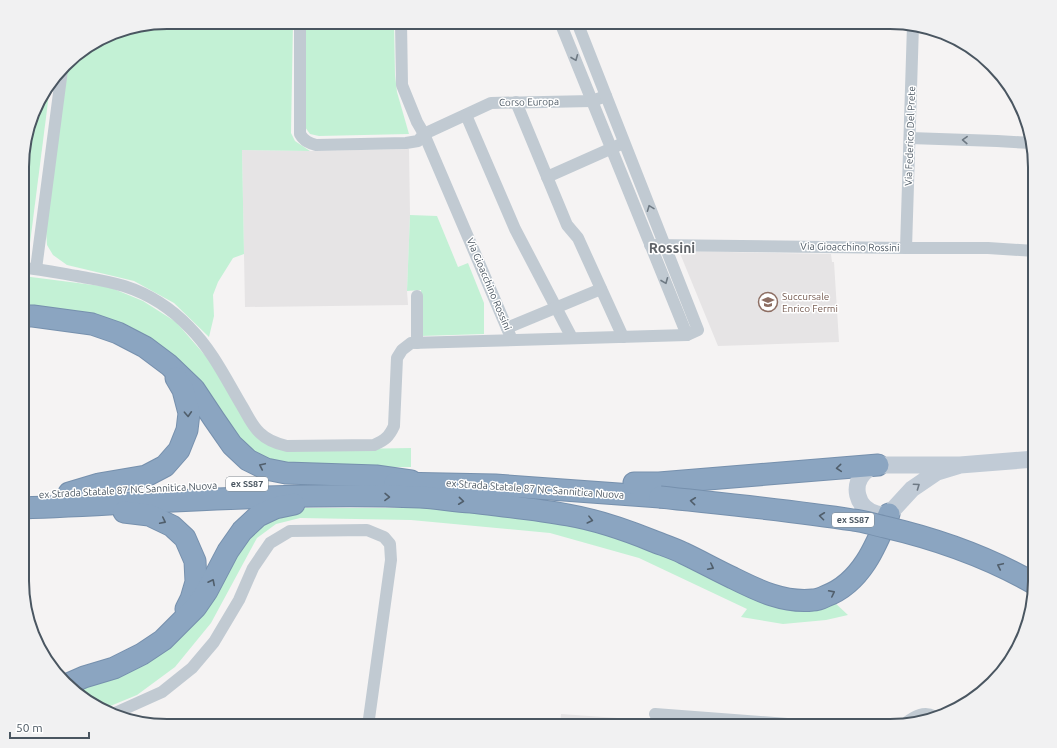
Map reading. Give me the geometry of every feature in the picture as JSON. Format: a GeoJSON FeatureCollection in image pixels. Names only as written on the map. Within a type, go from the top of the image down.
{"type":"FeatureCollection","features":[{"type":"Feature","properties":{"kind":"highway"},"geometry":{"type":"LineString","coordinates":[[29,316],[92,324],[118,333],[145,347],[194,389],[232,445],[248,460],[266,469],[286,473],[376,476],[424,490],[571,515],[603,523],[681,552],[751,587],[773,596],[797,601],[816,600],[834,594],[855,577],[869,558],[889,514]]}},
{"type":"Feature","properties":{"kind":"highway"},"geometry":{"type":"LineString","coordinates":[[29,328],[57,320]]}},
{"type":"Feature","properties":{"kind":"highway"},"geometry":{"type":"LineString","coordinates":[[70,500],[99,484],[146,476],[165,466],[179,450],[187,430],[189,413],[183,390],[169,366]]}},
{"type":"Feature","properties":{"kind":"highway"},"geometry":{"type":"LineString","coordinates":[[495,485],[545,482],[659,483],[878,465]]}},
{"type":"Feature","properties":{"kind":"highway","name":"ex Strada Statale 87 NC Sannitica Nuova"},"geometry":{"type":"LineString","coordinates":[[29,507],[70,500],[201,486],[278,483],[424,490]]}},
{"type":"Feature","properties":{"kind":"highway","name":"ex Strada Statale 87 NC Sannitica Nuova"},"geometry":{"type":"LineString","coordinates":[[29,496],[70,500],[351,496],[495,485],[660,497],[854,520],[916,534],[970,552],[1028,580]]}},
{"type":"Feature","properties":{"kind":"highway"},"geometry":{"type":"LineString","coordinates":[[76,681],[114,668],[142,654],[163,640],[196,607],[207,591],[228,551],[242,531],[258,516],[275,508],[351,496]]}},
{"type":"Feature","properties":{"kind":"highway"},"geometry":{"type":"LineString","coordinates":[[70,500],[149,515],[172,526],[185,538],[195,562],[196,582],[191,599],[180,624]]}},
{"type":"Feature","properties":{"kind":"street","name":"Corso Europa"},"geometry":{"type":"LineString","coordinates":[[300,29],[300,134],[303,139],[316,145],[406,143],[418,141],[424,134],[491,102],[592,101],[606,96]]}},
{"type":"Feature","properties":{"kind":"street","name":"Via Gioacchino Rossini"},"geometry":{"type":"LineString","coordinates":[[401,29],[402,85],[512,340],[623,337],[693,333]]}},
{"type":"Feature","properties":{"kind":"street"},"geometry":{"type":"LineString","coordinates":[[563,29],[650,245],[693,333]]}},
{"type":"Feature","properties":{"kind":"street"},"geometry":{"type":"LineString","coordinates":[[580,29],[664,244],[693,333]]}},
{"type":"Feature","properties":{"kind":"street","name":"Via Federico Del Prete"},"geometry":{"type":"LineString","coordinates":[[906,248],[912,31]]}},
{"type":"Feature","properties":{"kind":"street"},"geometry":{"type":"LineString","coordinates":[[36,268],[61,79]]}},
{"type":"Feature","properties":{"kind":"street"},"geometry":{"type":"LineString","coordinates":[[516,102],[567,225],[578,238],[623,337]]}},
{"type":"Feature","properties":{"kind":"street"},"geometry":{"type":"LineString","coordinates":[[466,114],[515,229],[572,338]]}},
{"type":"Feature","properties":{"kind":"street"},"geometry":{"type":"LineString","coordinates":[[910,138],[1025,143]]}},
{"type":"Feature","properties":{"kind":"street"},"geometry":{"type":"LineString","coordinates":[[547,177],[625,143]]}},
{"type":"Feature","properties":{"kind":"street"},"geometry":{"type":"LineString","coordinates":[[620,170],[633,164]]}},
{"type":"Feature","properties":{"kind":"street","name":"Via Gioacchino Rossini"},"geometry":{"type":"LineString","coordinates":[[650,245],[988,248],[1028,251]]}},
{"type":"Feature","properties":{"kind":"street"},"geometry":{"type":"LineString","coordinates":[[29,268],[98,279],[124,286],[148,295],[172,311],[190,328],[217,362],[229,385],[259,433],[268,439],[287,446],[374,445],[383,440],[391,433],[394,426],[397,358],[402,350],[411,343],[512,340]]}},
{"type":"Feature","properties":{"kind":"street"},"geometry":{"type":"LineString","coordinates":[[507,328],[601,289]]}},
{"type":"Feature","properties":{"kind":"street"},"geometry":{"type":"LineString","coordinates":[[417,296],[417,343]]}},
{"type":"Feature","properties":{"kind":"street"},"geometry":{"type":"LineString","coordinates":[[960,465],[937,472],[912,489],[889,514],[878,515],[867,510],[859,501],[856,490],[859,478],[867,469],[878,465],[960,465],[1028,459]]}},
{"type":"Feature","properties":{"kind":"street"},"geometry":{"type":"LineString","coordinates":[[1008,460],[1028,464]]}},
{"type":"Feature","properties":{"kind":"street"},"geometry":{"type":"LineString","coordinates":[[121,711],[162,692],[192,668],[214,642],[239,600],[253,568],[270,543],[290,531],[367,530],[384,538],[390,544],[391,560],[369,719]]}},
{"type":"Feature","properties":{"kind":"street"},"geometry":{"type":"LineString","coordinates":[[655,714],[719,719]]}},
{"type":"Feature","properties":{"kind":"shaded area"},"geometry":{"type":"Polygon","coordinates":[[[409,149],[410,215],[407,291],[408,305],[245,307],[242,150],[310,151],[409,149]]]}},
{"type":"Feature","properties":{"kind":"shaded area","name":"Succursale Enrico Fermi"},"geometry":{"type":"Polygon","coordinates":[[[679,251],[831,254],[832,262],[834,262],[839,342],[718,346],[679,251]]]}},
{"type":"Feature","properties":{"kind":"shaded area"},"geometry":{"type":"Polygon","coordinates":[[[561,714],[632,719],[561,719],[561,714]]]}},
{"type":"Feature","properties":{"kind":"green space"},"geometry":{"type":"Polygon","coordinates":[[[293,29],[291,133],[295,141],[310,151],[242,150],[244,254],[233,258],[218,282],[213,295],[214,316],[209,337],[174,303],[134,281],[67,265],[53,255],[47,245],[46,231],[66,73],[76,63],[90,52],[106,43],[123,36],[149,30],[293,29]]]}},
{"type":"Feature","properties":{"kind":"green space"},"geometry":{"type":"Polygon","coordinates":[[[306,29],[394,29],[395,75],[397,92],[409,134],[319,136],[310,134],[305,127],[306,29]]]}},
{"type":"Feature","properties":{"kind":"green space"},"geometry":{"type":"Polygon","coordinates":[[[49,95],[29,244],[30,149],[36,123],[49,95]]]}},
{"type":"Feature","properties":{"kind":"green space"},"geometry":{"type":"Polygon","coordinates":[[[410,215],[437,216],[458,267],[468,263],[484,303],[484,334],[421,336],[421,290],[407,291],[410,215]]]}},
{"type":"Feature","properties":{"kind":"green space"},"geometry":{"type":"Polygon","coordinates":[[[29,277],[109,287],[143,301],[176,322],[210,361],[259,438],[353,449],[411,448],[411,467],[291,468],[249,453],[198,381],[167,350],[125,325],[79,311],[29,308],[29,277]]]}},
{"type":"Feature","properties":{"kind":"green space"},"geometry":{"type":"Polygon","coordinates":[[[297,508],[446,508],[555,517],[616,533],[755,596],[833,601],[848,615],[826,620],[783,624],[741,617],[747,609],[639,558],[550,533],[411,520],[300,518],[276,524],[257,538],[211,623],[175,667],[137,695],[109,706],[98,701],[77,685],[133,667],[250,527],[297,508]]]}},
{"type":"Feature","properties":{"kind":"place","name":"Succursale Enrico Fermi"},"geometry":{"type":"Point","coordinates":[768,302]}},
{"type":"Feature","properties":{"kind":"district","name":"Rossini"},"geometry":{"type":"Point","coordinates":[672,248]}}]}
